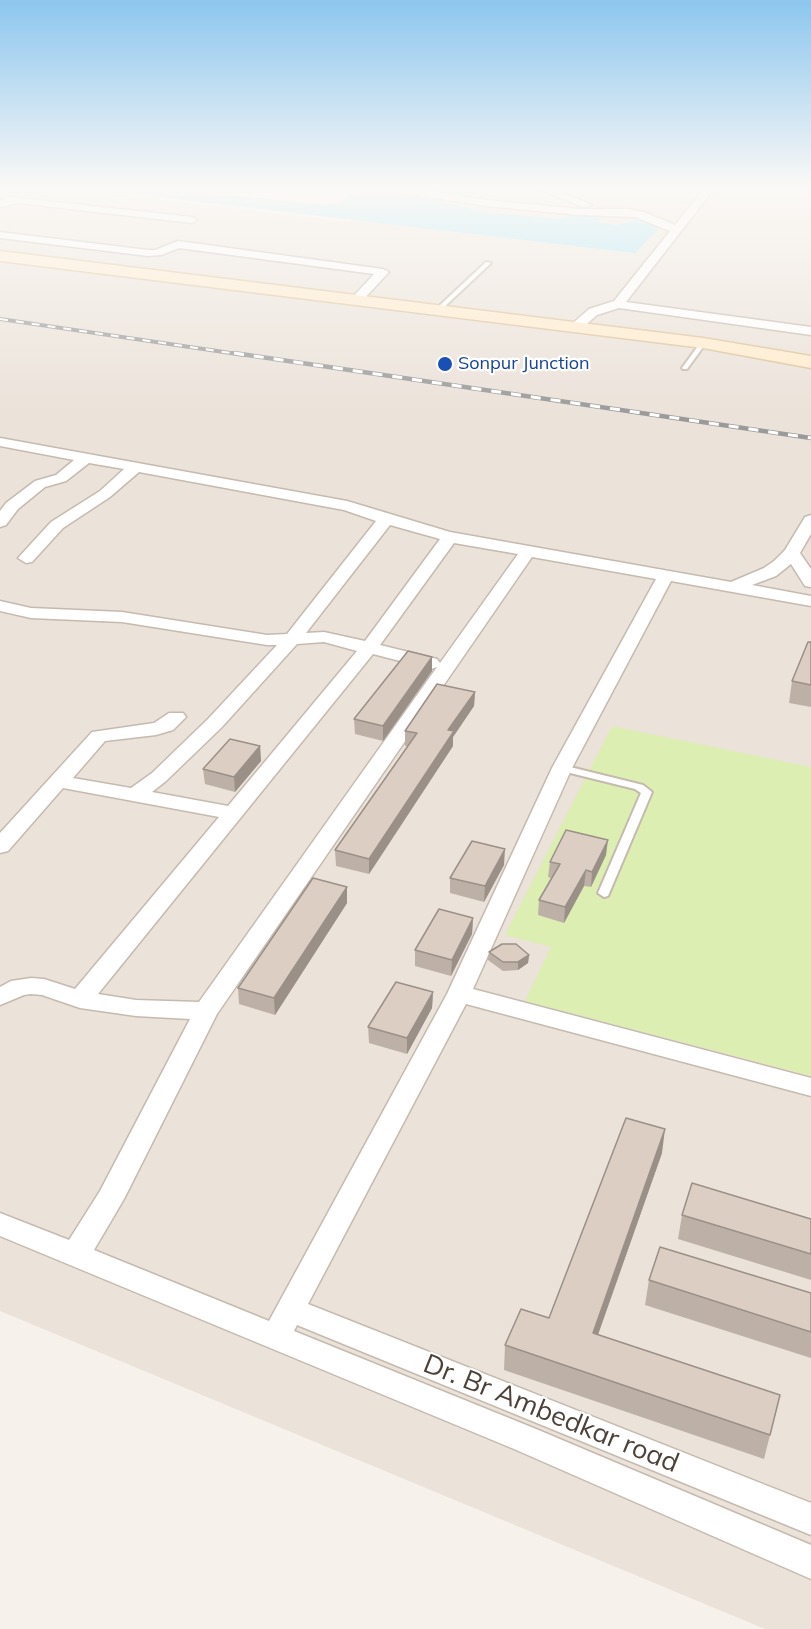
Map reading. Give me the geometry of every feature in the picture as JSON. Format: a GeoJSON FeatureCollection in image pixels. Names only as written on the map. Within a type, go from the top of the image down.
{"type":"FeatureCollection","features":[{"type":"Feature","properties":{"kind":"main road"},"geometry":{"type":"LineString","coordinates":[[68,265],[703,343],[811,362]]}},
{"type":"Feature","properties":{"kind":"street"},"geometry":{"type":"LineString","coordinates":[[332,265],[383,272],[356,300]]}},
{"type":"Feature","properties":{"kind":"street"},"geometry":{"type":"LineString","coordinates":[[618,304],[648,265]]}},
{"type":"Feature","properties":{"kind":"street"},"geometry":{"type":"LineString","coordinates":[[576,327],[593,312],[618,304],[811,331]]}},
{"type":"Feature","properties":{"kind":"street"},"geometry":{"type":"LineString","coordinates":[[0,442],[347,506],[450,537],[811,601]]}},
{"type":"Feature","properties":{"kind":"street"},"geometry":{"type":"LineString","coordinates":[[0,522],[12,506],[40,484],[61,478],[86,458]]}},
{"type":"Feature","properties":{"kind":"street"},"geometry":{"type":"LineString","coordinates":[[26,558],[57,525],[105,494],[136,467]]}},
{"type":"Feature","properties":{"kind":"street"},"geometry":{"type":"LineString","coordinates":[[135,795],[159,777],[215,723],[292,639],[387,518]]}},
{"type":"Feature","properties":{"kind":"street"},"geometry":{"type":"LineString","coordinates":[[733,587],[770,572],[780,565],[792,553],[811,520]]}},
{"type":"Feature","properties":{"kind":"street"},"geometry":{"type":"LineString","coordinates":[[80,1000],[370,647],[450,537]]}},
{"type":"Feature","properties":{"kind":"street"},"geometry":{"type":"LineString","coordinates":[[76,1254],[110,1199],[206,1011],[528,551]]}},
{"type":"Feature","properties":{"kind":"street"},"geometry":{"type":"LineString","coordinates":[[792,553],[811,582]]}},
{"type":"Feature","properties":{"kind":"street"},"geometry":{"type":"LineString","coordinates":[[283,1323],[459,994],[562,768],[666,575]]}},
{"type":"Feature","properties":{"kind":"street"},"geometry":{"type":"LineString","coordinates":[[0,606],[24,612],[122,617],[251,639],[324,637],[448,667]]}},
{"type":"Feature","properties":{"kind":"street"},"geometry":{"type":"LineString","coordinates":[[0,846],[99,736],[156,729],[166,726],[176,717]]}},
{"type":"Feature","properties":{"kind":"street"},"geometry":{"type":"LineString","coordinates":[[58,781],[235,814]]}},
{"type":"Feature","properties":{"kind":"street"},"geometry":{"type":"LineString","coordinates":[[0,997],[19,987],[31,986],[44,987],[80,1000],[136,1008],[206,1011]]}},
{"type":"Feature","properties":{"kind":"street"},"geometry":{"type":"LineString","coordinates":[[459,994],[811,1087]]}},
{"type":"Feature","properties":{"kind":"street"},"geometry":{"type":"LineString","coordinates":[[0,1224],[76,1254],[283,1323],[525,1438],[811,1562]]}},
{"type":"Feature","properties":{"kind":"street","name":"Dr. Br Ambedkar road"},"geometry":{"type":"LineString","coordinates":[[283,1323],[811,1519]]}},
{"type":"Feature","properties":{"kind":"lane"},"geometry":{"type":"LineString","coordinates":[[438,310],[486,265]]}},
{"type":"Feature","properties":{"kind":"lane"},"geometry":{"type":"LineString","coordinates":[[685,368],[703,343]]}},
{"type":"Feature","properties":{"kind":"lane"},"geometry":{"type":"LineString","coordinates":[[562,768],[639,787],[647,792],[604,893]]}},
{"type":"Feature","properties":{"kind":"shaded area"},"geometry":{"type":"Polygon","coordinates":[[[0,265],[811,265],[811,1629],[765,1629],[0,1311],[0,265]]]}},
{"type":"Feature","properties":{"kind":"green space"},"geometry":{"type":"Polygon","coordinates":[[[612,726],[811,767],[811,1076],[525,1001],[551,947],[505,935],[612,726]]]}},
{"type":"Feature","properties":{"kind":"building"},"geometry":{"type":"Polygon","coordinates":[[[808,642],[811,642],[811,685],[792,681],[808,642]]]}},
{"type":"Feature","properties":{"kind":"building"},"geometry":{"type":"Polygon","coordinates":[[[408,651],[432,657],[383,726],[354,719],[408,651]]]}},
{"type":"Feature","properties":{"kind":"building"},"geometry":{"type":"Polygon","coordinates":[[[437,684],[475,692],[448,730],[454,731],[369,859],[335,850],[417,733],[405,731],[437,684]]]}},
{"type":"Feature","properties":{"kind":"building"},"geometry":{"type":"Polygon","coordinates":[[[230,739],[260,746],[234,777],[203,769],[230,739]]]}},
{"type":"Feature","properties":{"kind":"building"},"geometry":{"type":"Polygon","coordinates":[[[566,830],[608,840],[592,872],[586,870],[565,907],[539,900],[560,864],[550,862],[566,830]]]}},
{"type":"Feature","properties":{"kind":"building"},"geometry":{"type":"Polygon","coordinates":[[[472,841],[505,849],[485,886],[450,878],[472,841]]]}},
{"type":"Feature","properties":{"kind":"building"},"geometry":{"type":"Polygon","coordinates":[[[313,878],[347,887],[274,998],[238,988],[313,878]]]}},
{"type":"Feature","properties":{"kind":"building"},"geometry":{"type":"Polygon","coordinates":[[[439,909],[473,918],[452,960],[415,950],[439,909]]]}},
{"type":"Feature","properties":{"kind":"building"},"geometry":{"type":"Polygon","coordinates":[[[502,944],[516,944],[529,955],[518,962],[503,962],[489,952],[502,944]]]}},
{"type":"Feature","properties":{"kind":"building"},"geometry":{"type":"Polygon","coordinates":[[[396,982],[433,992],[407,1038],[368,1027],[396,982]]]}},
{"type":"Feature","properties":{"kind":"building"},"geometry":{"type":"Polygon","coordinates":[[[626,1118],[665,1129],[593,1333],[780,1395],[770,1435],[505,1345],[521,1309],[549,1318],[626,1118]]]}},
{"type":"Feature","properties":{"kind":"building"},"geometry":{"type":"Polygon","coordinates":[[[692,1183],[811,1219],[811,1254],[682,1215],[692,1183]]]}},
{"type":"Feature","properties":{"kind":"building"},"geometry":{"type":"Polygon","coordinates":[[[660,1247],[811,1293],[811,1332],[649,1280],[660,1247]]]}},
{"type":"Feature","properties":{"kind":"railway"},"geometry":{"type":"LineString","coordinates":[[0,319],[244,355]]}},
{"type":"Feature","properties":{"kind":"railway"},"geometry":{"type":"LineString","coordinates":[[234,353],[811,438]]}},
{"type":"Feature","properties":{"kind":"place","name":"Sonpur Junction"},"geometry":{"type":"Point","coordinates":[445,364]}}]}
